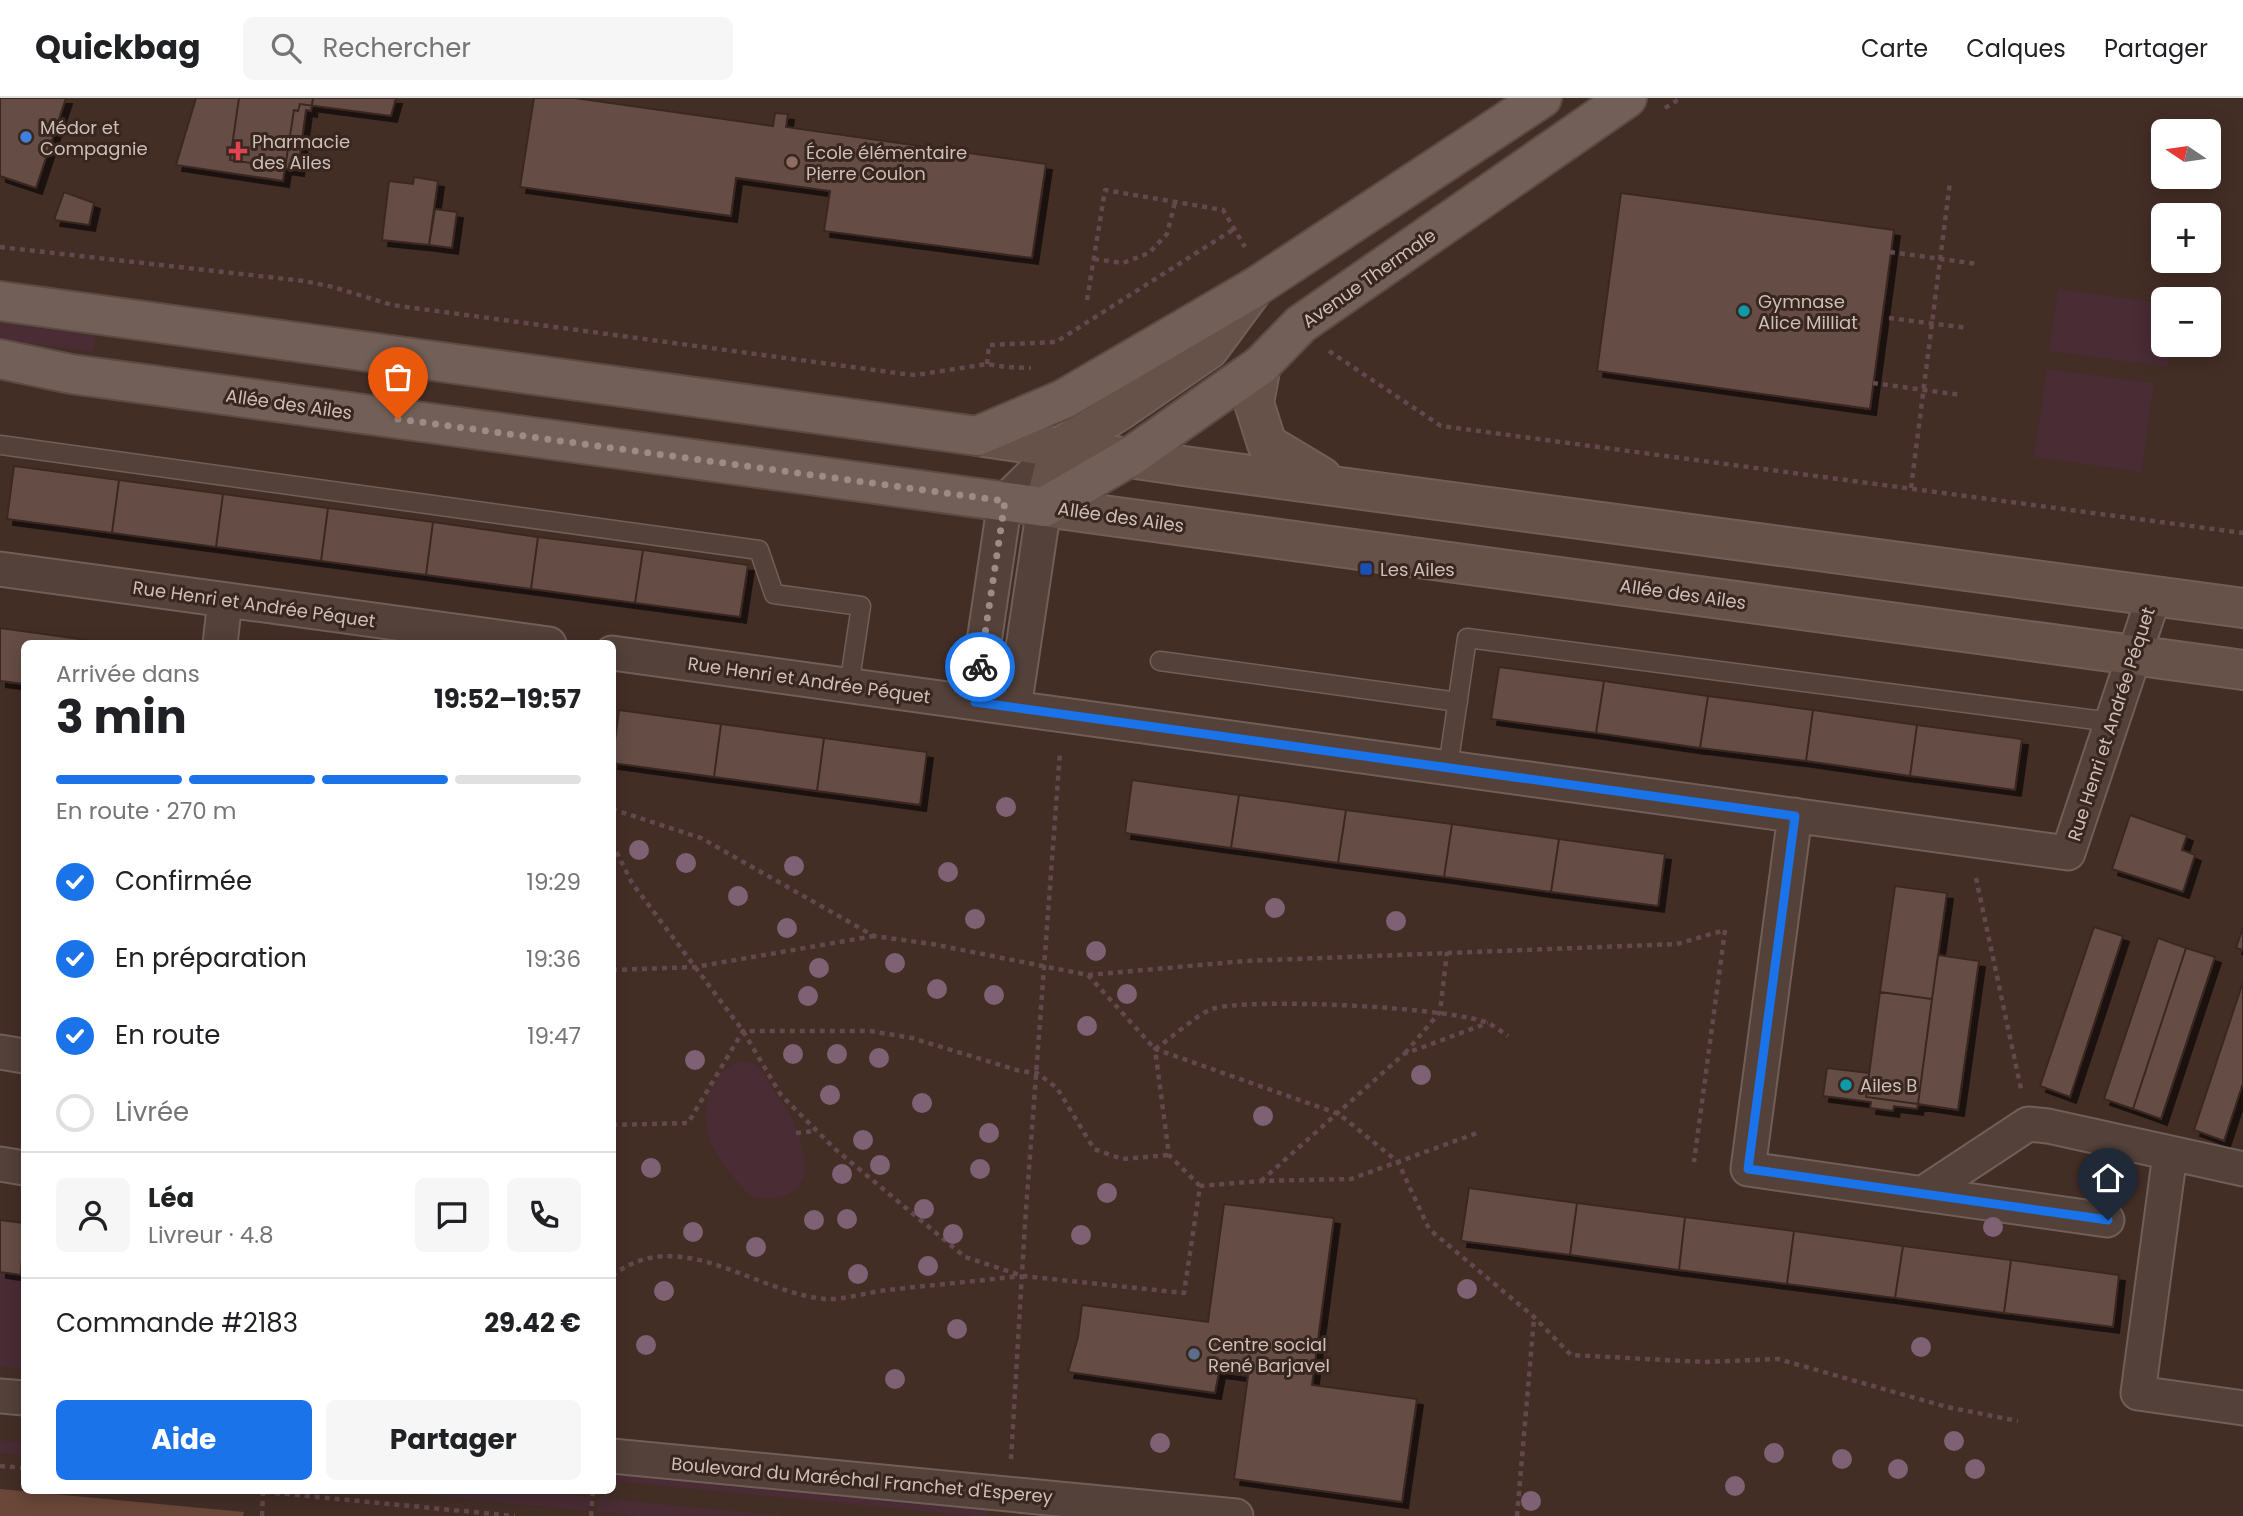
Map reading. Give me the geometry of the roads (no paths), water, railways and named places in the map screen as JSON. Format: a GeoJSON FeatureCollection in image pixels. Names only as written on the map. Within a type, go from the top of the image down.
{"type":"FeatureCollection","features":[{"type":"Feature","properties":{"kind":"main road"},"geometry":{"type":"LineString","coordinates":[[977,436],[1064,398],[1260,284],[1542,98]]}},
{"type":"Feature","properties":{"kind":"main road","name":"Avenue Thermale"},"geometry":{"type":"LineString","coordinates":[[1044,507],[1130,457],[1261,365],[1301,324],[1627,98]]}},
{"type":"Feature","properties":{"kind":"main road"},"geometry":{"type":"LineString","coordinates":[[1044,507],[1059,447],[1119,411],[1209,349],[1260,284]]}},
{"type":"Feature","properties":{"kind":"main road"},"geometry":{"type":"LineString","coordinates":[[0,301],[2243,608]]}},
{"type":"Feature","properties":{"kind":"main road","name":"Allée des Ailes"},"geometry":{"type":"LineString","coordinates":[[0,359],[71,374],[2243,670]]}},
{"type":"Feature","properties":{"kind":"main road"},"geometry":{"type":"LineString","coordinates":[[1261,365],[1254,403],[1267,444],[1336,485]]}},
{"type":"Feature","properties":{"kind":"main road"},"geometry":{"type":"LineString","coordinates":[[0,375],[71,374]]}},
{"type":"Feature","properties":{"kind":"street"},"geometry":{"type":"LineString","coordinates":[[975,702],[1005,501],[1059,447]]}},
{"type":"Feature","properties":{"kind":"street"},"geometry":{"type":"LineString","coordinates":[[1014,708],[1044,507]]}},
{"type":"Feature","properties":{"kind":"street","name":"Rue Henri et Andrée Péquet"},"geometry":{"type":"LineString","coordinates":[[0,569],[226,600],[374,632],[491,640]]}},
{"type":"Feature","properties":{"kind":"street","name":"Rue Henri et Andrée Péquet"},"geometry":{"type":"LineString","coordinates":[[616,654],[2068,853],[2154,596]]}},
{"type":"Feature","properties":{"kind":"street"},"geometry":{"type":"LineString","coordinates":[[221,640],[226,600]]}},
{"type":"Feature","properties":{"kind":"street"},"geometry":{"type":"LineString","coordinates":[[1795,816],[1748,1169],[2108,1220]]}},
{"type":"Feature","properties":{"kind":"street"},"geometry":{"type":"LineString","coordinates":[[0,1052],[21,1055]]}},
{"type":"Feature","properties":{"kind":"street"},"geometry":{"type":"LineString","coordinates":[[1922,1194],[2028,1124],[2048,1126],[2243,1169]]}},
{"type":"Feature","properties":{"kind":"street"},"geometry":{"type":"LineString","coordinates":[[2170,1154],[2138,1393],[2243,1408]]}},
{"type":"Feature","properties":{"kind":"street"},"geometry":{"type":"LineString","coordinates":[[0,1164],[21,1168]]}},
{"type":"Feature","properties":{"kind":"street"},"geometry":{"type":"LineString","coordinates":[[0,1396],[21,1398]]}},
{"type":"Feature","properties":{"kind":"street","name":"Boulevard du Maréchal Franchet d'Esperey"},"geometry":{"type":"LineString","coordinates":[[616,1456],[1236,1516]]}},
{"type":"Feature","properties":{"kind":"lane"},"geometry":{"type":"LineString","coordinates":[[0,445],[759,550],[774,593],[861,606],[849,686]]}},
{"type":"Feature","properties":{"kind":"lane"},"geometry":{"type":"LineString","coordinates":[[1448,768],[1467,638],[2112,722]]}},
{"type":"Feature","properties":{"kind":"lane"},"geometry":{"type":"LineString","coordinates":[[1160,661],[1458,702]]}},
{"type":"Feature","properties":{"kind":"place","name":"Médor et Compagnie"},"geometry":{"type":"Point","coordinates":[26,137]}},
{"type":"Feature","properties":{"kind":"place","name":"Pharmacie des Ailes"},"geometry":{"type":"Point","coordinates":[238,151]}},
{"type":"Feature","properties":{"kind":"place","name":"École élémentaire Pierre Coulon"},"geometry":{"type":"Point","coordinates":[792,162]}},
{"type":"Feature","properties":{"kind":"place","name":"Gymnase Alice Milliat"},"geometry":{"type":"Point","coordinates":[1744,311]}},
{"type":"Feature","properties":{"kind":"place","name":"Les Ailes"},"geometry":{"type":"Point","coordinates":[1366,569]}},
{"type":"Feature","properties":{"kind":"place","name":"Ailes B"},"geometry":{"type":"Point","coordinates":[1846,1085]}},
{"type":"Feature","properties":{"kind":"place","name":"Centre social René Barjavel"},"geometry":{"type":"Point","coordinates":[1194,1354]}}]}
